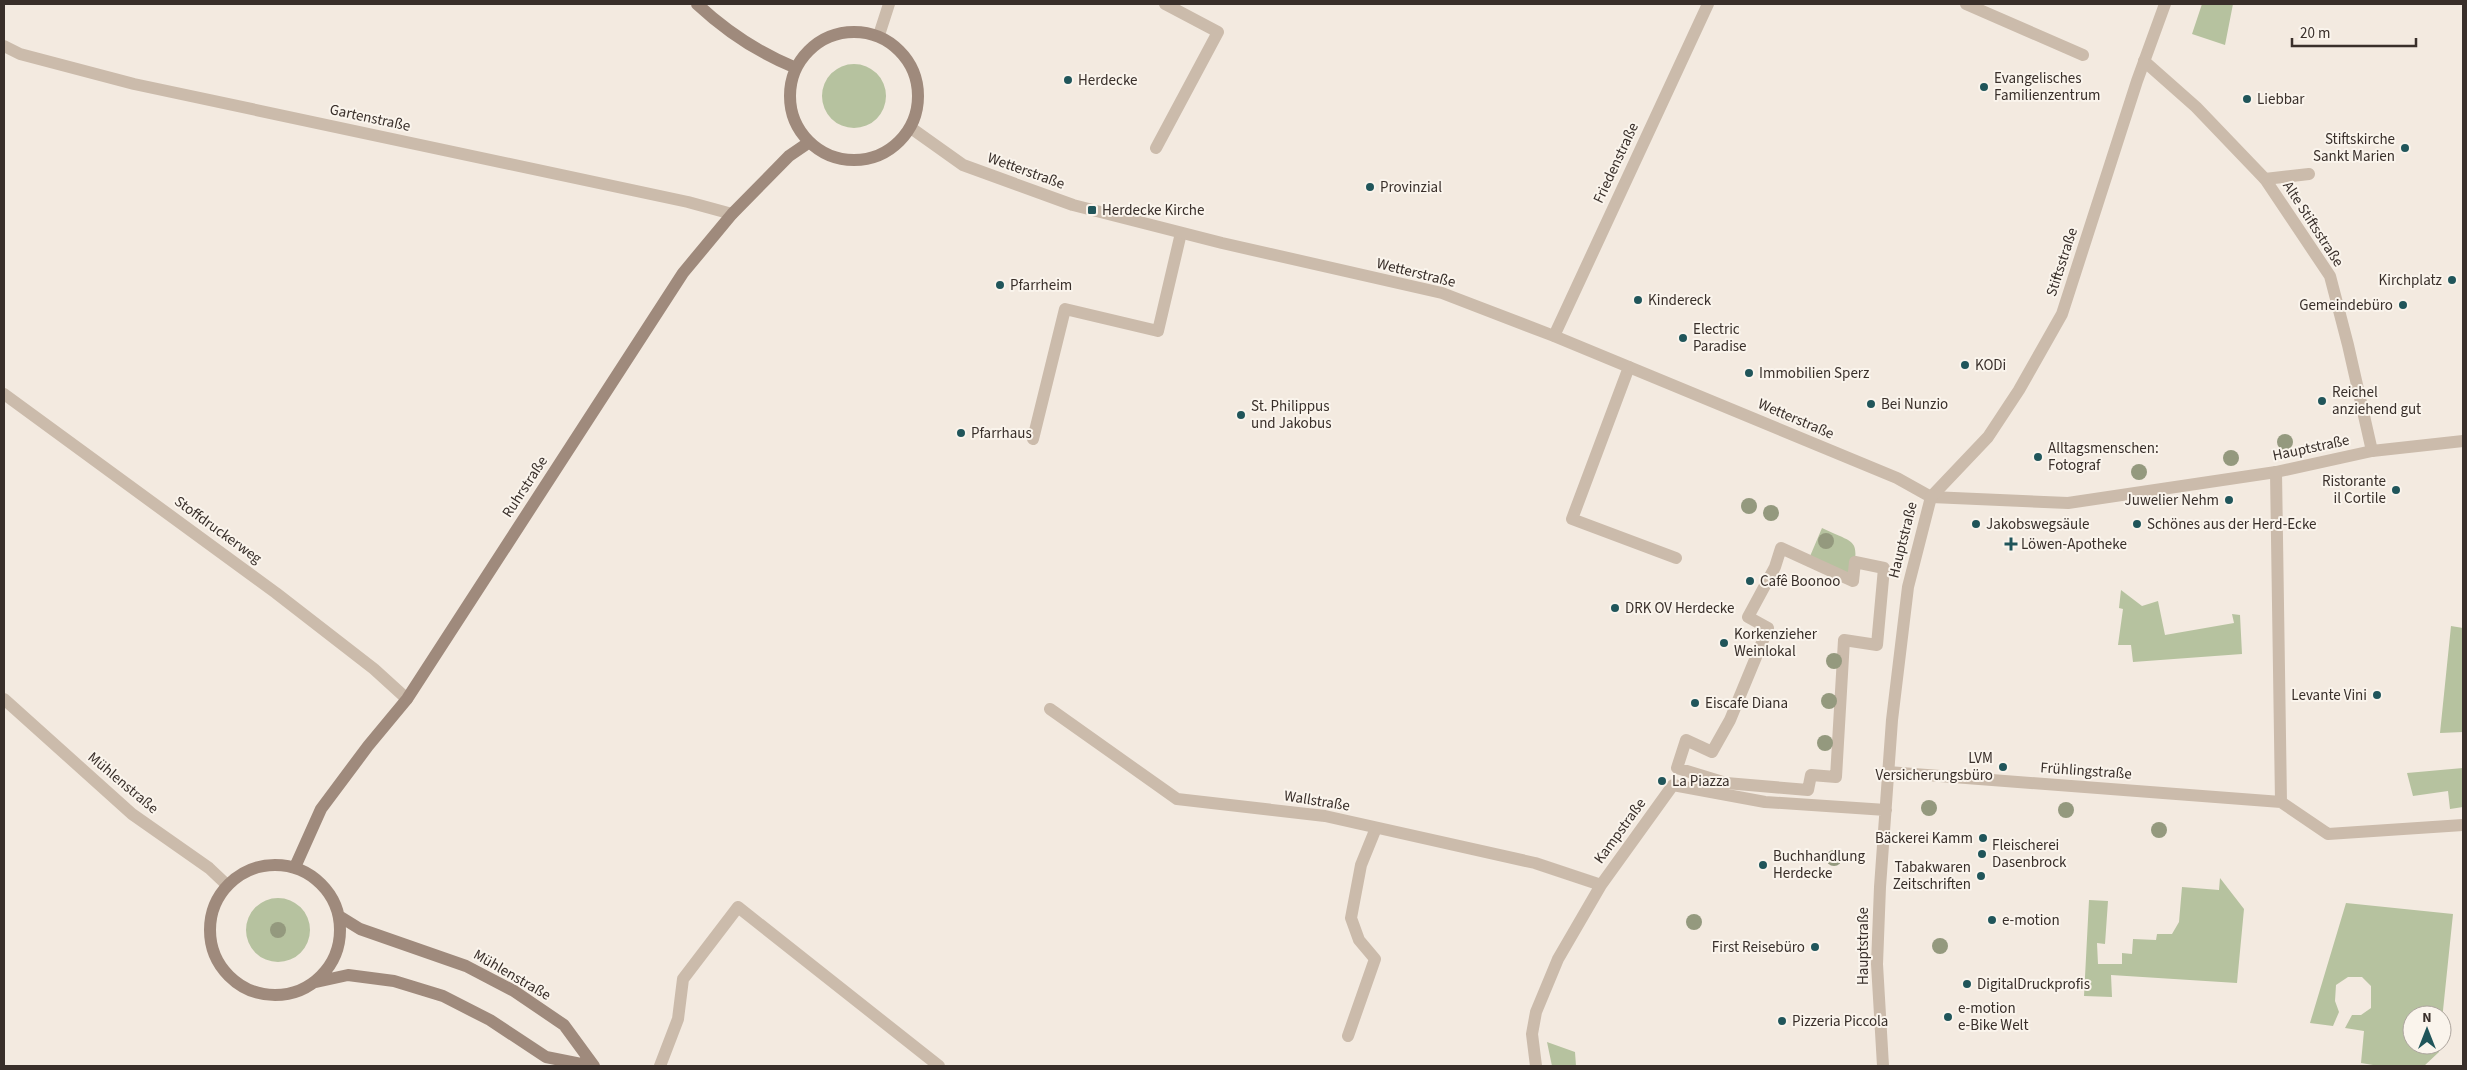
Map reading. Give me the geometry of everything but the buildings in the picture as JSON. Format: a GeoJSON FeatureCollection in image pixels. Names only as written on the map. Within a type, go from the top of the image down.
{"type":"FeatureCollection","features":[{"type":"Feature","properties":{"kind":"main road"},"geometry":{"type":"LineString","coordinates":[[700,7],[739,39],[775,60],[796,68]]}},
{"type":"Feature","properties":{"kind":"main road"},"geometry":{"type":"LineString","coordinates":[[851,31],[879,35],[900,50],[913,69],[918,85],[919,105],[911,128],[901,140],[877,156],[854,160],[833,157],[808,142],[796,123],[790,101],[796,68],[806,53],[826,38],[851,31]]}},
{"type":"Feature","properties":{"kind":"main road","name":"Ruhrstraße"},"geometry":{"type":"LineString","coordinates":[[295,867],[321,809],[368,746],[407,699],[683,273],[732,214],[789,156],[808,142]]}},
{"type":"Feature","properties":{"kind":"main road","name":"Mühlenstraße"},"geometry":{"type":"LineString","coordinates":[[316,982],[331,964],[338,947],[339,916],[330,894],[315,878],[295,867],[270,865],[246,871],[227,885],[216,902],[210,919],[210,936],[219,964],[232,979],[248,990],[272,995],[294,992],[316,982],[348,975],[394,981],[451,1000],[490,1020],[546,1057],[593,1066]]}},
{"type":"Feature","properties":{"kind":"main road","name":"Mühlenstraße"},"geometry":{"type":"LineString","coordinates":[[339,916],[360,929],[466,966],[514,991],[564,1025],[593,1066]]}},
{"type":"Feature","properties":{"kind":"street"},"geometry":{"type":"LineString","coordinates":[[879,35],[889,4]]}},
{"type":"Feature","properties":{"kind":"street"},"geometry":{"type":"LineString","coordinates":[[1156,148],[1218,32],[1165,4]]}},
{"type":"Feature","properties":{"kind":"street","name":"Friedenstraße"},"geometry":{"type":"LineString","coordinates":[[1554,336],[1708,4]]}},
{"type":"Feature","properties":{"kind":"street"},"geometry":{"type":"LineString","coordinates":[[1966,4],[2083,55]]}},
{"type":"Feature","properties":{"kind":"street","name":"Stiftsstraße"},"geometry":{"type":"LineString","coordinates":[[1931,497],[1988,437],[2019,390],[2062,314],[2144,61],[2165,4]]}},
{"type":"Feature","properties":{"kind":"street","name":"Gartenstraße"},"geometry":{"type":"LineString","coordinates":[[4,46],[20,54],[134,84],[688,202],[732,214]]}},
{"type":"Feature","properties":{"kind":"street","name":"Alte Stiftsstraße"},"geometry":{"type":"LineString","coordinates":[[2144,61],[2196,107],[2265,179],[2330,276],[2372,451]]}},
{"type":"Feature","properties":{"kind":"street","name":"Wetterstraße"},"geometry":{"type":"LineString","coordinates":[[911,128],[963,164],[1073,205],[1384,282],[1442,293],[1554,336],[1897,478],[1931,497]]}},
{"type":"Feature","properties":{"kind":"street"},"geometry":{"type":"LineString","coordinates":[[2265,179],[2309,174]]}},
{"type":"Feature","properties":{"kind":"street"},"geometry":{"type":"LineString","coordinates":[[1033,439],[1065,309],[1158,331],[1181,233]]}},
{"type":"Feature","properties":{"kind":"street"},"geometry":{"type":"LineString","coordinates":[[1629,367],[1572,519],[1676,558]]}},
{"type":"Feature","properties":{"kind":"street","name":"Stoffdruckerweg"},"geometry":{"type":"LineString","coordinates":[[4,394],[284,599],[374,669],[407,699]]}},
{"type":"Feature","properties":{"kind":"street","name":"Hauptstraße"},"geometry":{"type":"LineString","coordinates":[[1883,1066],[1877,964],[1892,720],[1908,587],[1931,497],[2068,503],[2276,472],[2372,451],[2463,441]]}},
{"type":"Feature","properties":{"kind":"street"},"geometry":{"type":"LineString","coordinates":[[2276,472],[2280,802]]}},
{"type":"Feature","properties":{"kind":"street"},"geometry":{"type":"LineString","coordinates":[[1781,548],[1853,581],[1855,562],[1884,568],[1877,645],[1844,640],[1837,764],[1836,777],[1811,775],[1808,790],[1726,784],[1677,768],[1686,740],[1712,752],[1730,720],[1768,628],[1748,617],[1775,567],[1781,548]]}},
{"type":"Feature","properties":{"kind":"street","name":"Mühlenstraße"},"geometry":{"type":"LineString","coordinates":[[4,699],[132,814],[209,868],[227,885]]}},
{"type":"Feature","properties":{"kind":"street","name":"Wallstraße"},"geometry":{"type":"LineString","coordinates":[[1050,709],[1177,799],[1325,816],[1536,863],[1601,885]]}},
{"type":"Feature","properties":{"kind":"street","name":"Frühlingstraße"},"geometry":{"type":"LineString","coordinates":[[1888,772],[2280,802],[2328,834],[2463,825]]}},
{"type":"Feature","properties":{"kind":"street","name":"Kampstraße"},"geometry":{"type":"LineString","coordinates":[[1536,1066],[1532,1034],[1536,1012],[1558,959],[1601,885],[1673,785],[1765,802],[1886,810]]}},
{"type":"Feature","properties":{"kind":"street"},"geometry":{"type":"LineString","coordinates":[[1348,1036],[1375,959],[1359,940],[1351,918],[1361,865],[1376,828]]}},
{"type":"Feature","properties":{"kind":"street"},"geometry":{"type":"LineString","coordinates":[[660,1066],[678,1019],[683,980],[738,907],[939,1066]]}},
{"type":"Feature","properties":{"kind":"green space"},"geometry":{"type":"Polygon","coordinates":[[[2202,4],[2233,4],[2225,45],[2192,34],[2202,4]]]}},
{"type":"Feature","properties":{"kind":"green space"},"geometry":{"type":"Polygon","coordinates":[[[848,64],[860,64],[877,73],[884,84],[886,96],[884,108],[877,119],[860,128],[848,128],[836,123],[827,114],[822,102],[822,90],[827,78],[836,69],[848,64]]]}},
{"type":"Feature","properties":{"kind":"green space"},"geometry":{"type":"Polygon","coordinates":[[[1822,528],[1850,541],[1854,545],[1853,581],[1808,561],[1822,528]]]}},
{"type":"Feature","properties":{"kind":"green space"},"geometry":{"type":"Polygon","coordinates":[[[2121,590],[2142,606],[2158,601],[2165,635],[2234,623],[2232,614],[2240,615],[2242,654],[2133,662],[2131,645],[2118,645],[2123,609],[2119,608],[2121,590]]]}},
{"type":"Feature","properties":{"kind":"green space"},"geometry":{"type":"Polygon","coordinates":[[[2451,626],[2463,628],[2463,732],[2440,733],[2451,626]]]}},
{"type":"Feature","properties":{"kind":"green space"},"geometry":{"type":"Polygon","coordinates":[[[2463,768],[2463,807],[2450,809],[2448,791],[2413,796],[2407,773],[2463,768]]]}},
{"type":"Feature","properties":{"kind":"green space"},"geometry":{"type":"Polygon","coordinates":[[[2220,878],[2244,909],[2237,983],[2111,975],[2112,997],[2084,996],[2089,900],[2108,901],[2105,944],[2097,943],[2098,964],[2122,964],[2122,953],[2132,954],[2133,939],[2156,940],[2157,934],[2172,934],[2179,922],[2182,887],[2219,890],[2220,878]]]}},
{"type":"Feature","properties":{"kind":"green space"},"geometry":{"type":"Polygon","coordinates":[[[272,898],[284,898],[301,907],[308,918],[310,930],[308,942],[301,953],[284,962],[272,962],[260,957],[251,948],[246,936],[246,924],[251,912],[260,903],[272,898]]]}},
{"type":"Feature","properties":{"kind":"green space"},"geometry":{"type":"Polygon","coordinates":[[[2346,903],[2453,914],[2444,1005],[2402,1005],[2402,1055],[2436,1055],[2424,1066],[2379,1066],[2361,1063],[2364,1031],[2345,1028],[2352,1015],[2361,1015],[2371,1008],[2371,986],[2362,977],[2348,977],[2336,985],[2335,1001],[2339,1012],[2333,1026],[2310,1023],[2346,903]]]}},
{"type":"Feature","properties":{"kind":"green space"},"geometry":{"type":"Polygon","coordinates":[[[1547,1042],[1575,1052],[1576,1066],[1552,1066],[1547,1042]]]}},
{"type":"Feature","properties":{"kind":"place","name":"Herdecke"},"geometry":{"type":"Point","coordinates":[1068,80]}},
{"type":"Feature","properties":{"kind":"place","name":"Evangelisches Familienzentrum"},"geometry":{"type":"Point","coordinates":[1984,87]}},
{"type":"Feature","properties":{"kind":"place","name":"Liebbar"},"geometry":{"type":"Point","coordinates":[2247,99]}},
{"type":"Feature","properties":{"kind":"place","name":"Stiftskirche Sankt Marien"},"geometry":{"type":"Point","coordinates":[2405,148]}},
{"type":"Feature","properties":{"kind":"place","name":"Provinzial"},"geometry":{"type":"Point","coordinates":[1370,187]}},
{"type":"Feature","properties":{"kind":"place","name":"Herdecke Kirche"},"geometry":{"type":"Point","coordinates":[1092,210]}},
{"type":"Feature","properties":{"kind":"place","name":"Kirchplatz"},"geometry":{"type":"Point","coordinates":[2452,280]}},
{"type":"Feature","properties":{"kind":"place","name":"Pfarrheim"},"geometry":{"type":"Point","coordinates":[1000,285]}},
{"type":"Feature","properties":{"kind":"place","name":"Kindereck"},"geometry":{"type":"Point","coordinates":[1638,300]}},
{"type":"Feature","properties":{"kind":"place","name":"Gemeindebüro"},"geometry":{"type":"Point","coordinates":[2403,305]}},
{"type":"Feature","properties":{"kind":"place","name":"Electric Paradise"},"geometry":{"type":"Point","coordinates":[1683,338]}},
{"type":"Feature","properties":{"kind":"place","name":"KODi"},"geometry":{"type":"Point","coordinates":[1965,365]}},
{"type":"Feature","properties":{"kind":"place","name":"Immobilien Sperz"},"geometry":{"type":"Point","coordinates":[1749,373]}},
{"type":"Feature","properties":{"kind":"place","name":"Reichel anziehend gut"},"geometry":{"type":"Point","coordinates":[2322,401]}},
{"type":"Feature","properties":{"kind":"place","name":"Bei Nunzio"},"geometry":{"type":"Point","coordinates":[1871,404]}},
{"type":"Feature","properties":{"kind":"place","name":"St. Philippus und Jakobus"},"geometry":{"type":"Point","coordinates":[1241,415]}},
{"type":"Feature","properties":{"kind":"place","name":"Pfarrhaus"},"geometry":{"type":"Point","coordinates":[961,433]}},
{"type":"Feature","properties":{"kind":"place","name":"Alltagsmenschen: Fotograf"},"geometry":{"type":"Point","coordinates":[2038,457]}},
{"type":"Feature","properties":{"kind":"place","name":"Ristorante il Cortile"},"geometry":{"type":"Point","coordinates":[2396,490]}},
{"type":"Feature","properties":{"kind":"place","name":"Juwelier Nehm"},"geometry":{"type":"Point","coordinates":[2229,500]}},
{"type":"Feature","properties":{"kind":"place","name":"Jakobswegsäule"},"geometry":{"type":"Point","coordinates":[1976,524]}},
{"type":"Feature","properties":{"kind":"place","name":"Schönes aus der Herd-Ecke"},"geometry":{"type":"Point","coordinates":[2137,524]}},
{"type":"Feature","properties":{"kind":"place","name":"Löwen-Apotheke"},"geometry":{"type":"Point","coordinates":[2011,544]}},
{"type":"Feature","properties":{"kind":"place","name":"Cafê Boonoo"},"geometry":{"type":"Point","coordinates":[1750,581]}},
{"type":"Feature","properties":{"kind":"place","name":"DRK OV Herdecke"},"geometry":{"type":"Point","coordinates":[1615,608]}},
{"type":"Feature","properties":{"kind":"place","name":"Korkenzieher Weinlokal"},"geometry":{"type":"Point","coordinates":[1724,643]}},
{"type":"Feature","properties":{"kind":"place","name":"Levante Vini"},"geometry":{"type":"Point","coordinates":[2377,695]}},
{"type":"Feature","properties":{"kind":"place","name":"Eiscafe Diana"},"geometry":{"type":"Point","coordinates":[1695,703]}},
{"type":"Feature","properties":{"kind":"place","name":"LVM Versicherungsbüro"},"geometry":{"type":"Point","coordinates":[2003,767]}},
{"type":"Feature","properties":{"kind":"place","name":"La Piazza"},"geometry":{"type":"Point","coordinates":[1662,781]}},
{"type":"Feature","properties":{"kind":"place","name":"Bäckerei Kamm"},"geometry":{"type":"Point","coordinates":[1983,838]}},
{"type":"Feature","properties":{"kind":"place","name":"Fleischerei Dasenbrock"},"geometry":{"type":"Point","coordinates":[1982,854]}},
{"type":"Feature","properties":{"kind":"place","name":"Buchhandlung Herdecke"},"geometry":{"type":"Point","coordinates":[1763,865]}},
{"type":"Feature","properties":{"kind":"place","name":"Tabakwaren Zeitschriften"},"geometry":{"type":"Point","coordinates":[1981,876]}},
{"type":"Feature","properties":{"kind":"place","name":"e-motion"},"geometry":{"type":"Point","coordinates":[1992,920]}},
{"type":"Feature","properties":{"kind":"place","name":"First Reisebüro"},"geometry":{"type":"Point","coordinates":[1815,947]}},
{"type":"Feature","properties":{"kind":"place","name":"DigitalDruckprofis"},"geometry":{"type":"Point","coordinates":[1967,984]}},
{"type":"Feature","properties":{"kind":"place","name":"e-motion e-Bike Welt"},"geometry":{"type":"Point","coordinates":[1948,1017]}},
{"type":"Feature","properties":{"kind":"place","name":"Pizzeria Piccola"},"geometry":{"type":"Point","coordinates":[1782,1021]}}]}
